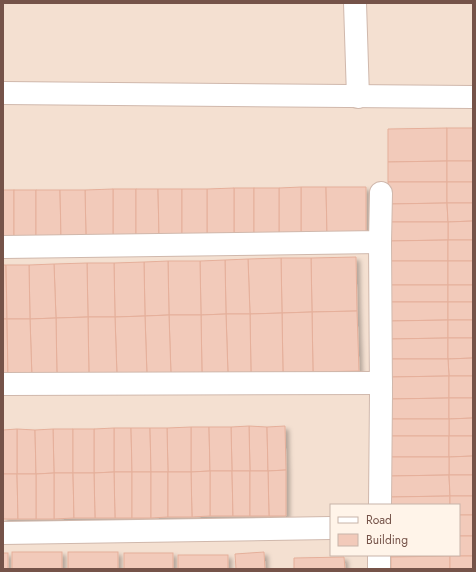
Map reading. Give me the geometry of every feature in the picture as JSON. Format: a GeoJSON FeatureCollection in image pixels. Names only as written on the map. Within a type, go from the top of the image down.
{"type":"FeatureCollection","features":[{"type":"Feature","properties":{"kind":"street"},"geometry":{"type":"LineString","coordinates":[[355,3],[358,97]]}},
{"type":"Feature","properties":{"kind":"street"},"geometry":{"type":"LineString","coordinates":[[3,93],[473,97]]}},
{"type":"Feature","properties":{"kind":"street"},"geometry":{"type":"LineString","coordinates":[[380,504],[381,193]]}},
{"type":"Feature","properties":{"kind":"street"},"geometry":{"type":"LineString","coordinates":[[3,247],[380,242]]}},
{"type":"Feature","properties":{"kind":"street"},"geometry":{"type":"LineString","coordinates":[[3,384],[381,383]]}},
{"type":"Feature","properties":{"kind":"street"},"geometry":{"type":"LineString","coordinates":[[3,533],[330,528]]}},
{"type":"Feature","properties":{"kind":"street"},"geometry":{"type":"LineString","coordinates":[[379,556],[379,569]]}},
{"type":"Feature","properties":{"kind":"shaded area"},"geometry":{"type":"Polygon","coordinates":[[[3,3],[473,3],[473,569],[3,569],[3,3]]]}},
{"type":"Feature","properties":{"kind":"building"},"geometry":{"type":"Polygon","coordinates":[[[447,128],[447,161],[388,162],[388,129],[447,128]]]}},
{"type":"Feature","properties":{"kind":"building"},"geometry":{"type":"Polygon","coordinates":[[[447,128],[473,128],[473,161],[447,161],[447,128]]]}},
{"type":"Feature","properties":{"kind":"building"},"geometry":{"type":"Polygon","coordinates":[[[447,161],[447,182],[388,182],[388,162],[447,161]]]}},
{"type":"Feature","properties":{"kind":"building"},"geometry":{"type":"Polygon","coordinates":[[[447,161],[473,161],[473,182],[447,182],[447,161]]]}},
{"type":"Feature","properties":{"kind":"building"},"geometry":{"type":"Polygon","coordinates":[[[388,182],[447,182],[447,203],[389,204],[388,182]]]}},
{"type":"Feature","properties":{"kind":"building"},"geometry":{"type":"Polygon","coordinates":[[[447,182],[473,182],[473,203],[447,203],[447,182]]]}},
{"type":"Feature","properties":{"kind":"building"},"geometry":{"type":"Polygon","coordinates":[[[301,187],[326,187],[327,235],[301,235],[301,187]]]}},
{"type":"Feature","properties":{"kind":"building"},"geometry":{"type":"Polygon","coordinates":[[[301,187],[301,235],[279,236],[279,188],[301,187]]]}},
{"type":"Feature","properties":{"kind":"building"},"geometry":{"type":"Polygon","coordinates":[[[326,187],[366,187],[366,235],[327,235],[326,187]]]}},
{"type":"Feature","properties":{"kind":"building"},"geometry":{"type":"Polygon","coordinates":[[[234,188],[254,188],[254,236],[234,236],[234,188]]]}},
{"type":"Feature","properties":{"kind":"building"},"geometry":{"type":"Polygon","coordinates":[[[234,188],[234,236],[207,236],[207,189],[234,188]]]}},
{"type":"Feature","properties":{"kind":"building"},"geometry":{"type":"Polygon","coordinates":[[[254,188],[279,188],[279,236],[254,236],[254,188]]]}},
{"type":"Feature","properties":{"kind":"building"},"geometry":{"type":"Polygon","coordinates":[[[113,189],[136,189],[136,237],[113,237],[113,189]]]}},
{"type":"Feature","properties":{"kind":"building"},"geometry":{"type":"Polygon","coordinates":[[[113,189],[113,237],[86,237],[85,190],[113,189]]]}},
{"type":"Feature","properties":{"kind":"building"},"geometry":{"type":"Polygon","coordinates":[[[136,189],[158,189],[159,237],[136,237],[136,189]]]}},
{"type":"Feature","properties":{"kind":"building"},"geometry":{"type":"Polygon","coordinates":[[[158,189],[182,189],[182,237],[159,237],[158,189]]]}},
{"type":"Feature","properties":{"kind":"building"},"geometry":{"type":"Polygon","coordinates":[[[182,189],[207,189],[207,236],[182,237],[182,189]]]}},
{"type":"Feature","properties":{"kind":"building"},"geometry":{"type":"Polygon","coordinates":[[[3,190],[14,190],[14,238],[3,238],[3,190]]]}},
{"type":"Feature","properties":{"kind":"building"},"geometry":{"type":"Polygon","coordinates":[[[14,190],[36,190],[36,238],[14,238],[14,190]]]}},
{"type":"Feature","properties":{"kind":"building"},"geometry":{"type":"Polygon","coordinates":[[[36,190],[60,190],[61,238],[36,238],[36,190]]]}},
{"type":"Feature","properties":{"kind":"building"},"geometry":{"type":"Polygon","coordinates":[[[60,190],[85,190],[86,237],[61,238],[60,190]]]}},
{"type":"Feature","properties":{"kind":"building"},"geometry":{"type":"Polygon","coordinates":[[[447,203],[448,222],[389,222],[389,204],[447,203]]]}},
{"type":"Feature","properties":{"kind":"building"},"geometry":{"type":"Polygon","coordinates":[[[447,203],[473,203],[473,221],[448,222],[447,203]]]}},
{"type":"Feature","properties":{"kind":"building"},"geometry":{"type":"Polygon","coordinates":[[[473,221],[473,240],[448,240],[448,222],[473,221]]]}},
{"type":"Feature","properties":{"kind":"building"},"geometry":{"type":"Polygon","coordinates":[[[389,222],[448,222],[448,240],[388,241],[389,222]]]}},
{"type":"Feature","properties":{"kind":"building"},"geometry":{"type":"Polygon","coordinates":[[[448,240],[448,261],[389,261],[388,241],[448,240]]]}},
{"type":"Feature","properties":{"kind":"building"},"geometry":{"type":"Polygon","coordinates":[[[448,240],[473,240],[473,261],[448,261],[448,240]]]}},
{"type":"Feature","properties":{"kind":"building"},"geometry":{"type":"Polygon","coordinates":[[[356,257],[357,311],[312,312],[311,258],[356,257]]]}},
{"type":"Feature","properties":{"kind":"building"},"geometry":{"type":"Polygon","coordinates":[[[281,258],[311,258],[312,312],[282,313],[281,258]]]}},
{"type":"Feature","properties":{"kind":"building"},"geometry":{"type":"Polygon","coordinates":[[[281,258],[282,313],[250,314],[248,259],[281,258]]]}},
{"type":"Feature","properties":{"kind":"building"},"geometry":{"type":"Polygon","coordinates":[[[248,259],[250,314],[226,314],[225,260],[248,259]]]}},
{"type":"Feature","properties":{"kind":"building"},"geometry":{"type":"Polygon","coordinates":[[[225,260],[226,314],[201,315],[200,261],[225,260]]]}},
{"type":"Feature","properties":{"kind":"building"},"geometry":{"type":"Polygon","coordinates":[[[168,261],[200,261],[201,315],[169,315],[168,261]]]}},
{"type":"Feature","properties":{"kind":"building"},"geometry":{"type":"Polygon","coordinates":[[[168,261],[169,315],[145,316],[144,262],[168,261]]]}},
{"type":"Feature","properties":{"kind":"building"},"geometry":{"type":"Polygon","coordinates":[[[389,261],[448,261],[448,285],[389,285],[389,261]]]}},
{"type":"Feature","properties":{"kind":"building"},"geometry":{"type":"Polygon","coordinates":[[[448,261],[473,261],[473,285],[448,285],[448,261]]]}},
{"type":"Feature","properties":{"kind":"building"},"geometry":{"type":"Polygon","coordinates":[[[144,262],[145,316],[115,317],[114,263],[144,262]]]}},
{"type":"Feature","properties":{"kind":"building"},"geometry":{"type":"Polygon","coordinates":[[[87,263],[114,263],[115,317],[88,317],[87,263]]]}},
{"type":"Feature","properties":{"kind":"building"},"geometry":{"type":"Polygon","coordinates":[[[87,263],[88,317],[56,318],[54,264],[87,263]]]}},
{"type":"Feature","properties":{"kind":"building"},"geometry":{"type":"Polygon","coordinates":[[[54,264],[56,318],[30,319],[29,265],[54,264]]]}},
{"type":"Feature","properties":{"kind":"building"},"geometry":{"type":"Polygon","coordinates":[[[3,265],[6,265],[7,319],[3,319],[3,265]]]}},
{"type":"Feature","properties":{"kind":"building"},"geometry":{"type":"Polygon","coordinates":[[[6,265],[29,265],[30,319],[7,319],[6,265]]]}},
{"type":"Feature","properties":{"kind":"building"},"geometry":{"type":"Polygon","coordinates":[[[389,285],[448,285],[448,302],[389,302],[389,285]]]}},
{"type":"Feature","properties":{"kind":"building"},"geometry":{"type":"Polygon","coordinates":[[[448,285],[473,285],[473,302],[448,302],[448,285]]]}},
{"type":"Feature","properties":{"kind":"building"},"geometry":{"type":"Polygon","coordinates":[[[389,302],[448,302],[448,320],[389,321],[389,302]]]}},
{"type":"Feature","properties":{"kind":"building"},"geometry":{"type":"Polygon","coordinates":[[[448,302],[473,302],[473,320],[448,320],[448,302]]]}},
{"type":"Feature","properties":{"kind":"building"},"geometry":{"type":"Polygon","coordinates":[[[357,311],[359,371],[313,372],[312,312],[357,311]]]}},
{"type":"Feature","properties":{"kind":"building"},"geometry":{"type":"Polygon","coordinates":[[[312,312],[313,372],[283,373],[282,313],[312,312]]]}},
{"type":"Feature","properties":{"kind":"building"},"geometry":{"type":"Polygon","coordinates":[[[282,313],[283,373],[251,373],[250,314],[282,313]]]}},
{"type":"Feature","properties":{"kind":"building"},"geometry":{"type":"Polygon","coordinates":[[[226,314],[250,314],[251,373],[228,374],[226,314]]]}},
{"type":"Feature","properties":{"kind":"building"},"geometry":{"type":"Polygon","coordinates":[[[226,314],[228,374],[202,374],[201,315],[226,314]]]}},
{"type":"Feature","properties":{"kind":"building"},"geometry":{"type":"Polygon","coordinates":[[[169,315],[201,315],[202,374],[171,375],[169,315]]]}},
{"type":"Feature","properties":{"kind":"building"},"geometry":{"type":"Polygon","coordinates":[[[169,315],[171,375],[147,376],[145,316],[169,315]]]}},
{"type":"Feature","properties":{"kind":"building"},"geometry":{"type":"Polygon","coordinates":[[[145,316],[147,376],[117,376],[115,317],[145,316]]]}},
{"type":"Feature","properties":{"kind":"building"},"geometry":{"type":"Polygon","coordinates":[[[88,317],[115,317],[117,376],[89,377],[88,317]]]}},
{"type":"Feature","properties":{"kind":"building"},"geometry":{"type":"Polygon","coordinates":[[[88,317],[89,377],[57,378],[56,318],[88,317]]]}},
{"type":"Feature","properties":{"kind":"building"},"geometry":{"type":"Polygon","coordinates":[[[56,318],[57,378],[32,379],[30,319],[56,318]]]}},
{"type":"Feature","properties":{"kind":"building"},"geometry":{"type":"Polygon","coordinates":[[[3,319],[7,319],[8,379],[3,379],[3,319]]]}},
{"type":"Feature","properties":{"kind":"building"},"geometry":{"type":"Polygon","coordinates":[[[7,319],[30,319],[32,379],[8,379],[7,319]]]}},
{"type":"Feature","properties":{"kind":"building"},"geometry":{"type":"Polygon","coordinates":[[[448,320],[448,338],[390,339],[389,321],[448,320]]]}},
{"type":"Feature","properties":{"kind":"building"},"geometry":{"type":"Polygon","coordinates":[[[448,320],[473,320],[473,338],[448,338],[448,320]]]}},
{"type":"Feature","properties":{"kind":"building"},"geometry":{"type":"Polygon","coordinates":[[[448,338],[448,359],[390,359],[390,339],[448,338]]]}},
{"type":"Feature","properties":{"kind":"building"},"geometry":{"type":"Polygon","coordinates":[[[448,338],[473,338],[473,358],[448,359],[448,338]]]}},
{"type":"Feature","properties":{"kind":"building"},"geometry":{"type":"Polygon","coordinates":[[[473,358],[473,376],[449,376],[448,359],[473,358]]]}},
{"type":"Feature","properties":{"kind":"building"},"geometry":{"type":"Polygon","coordinates":[[[390,359],[448,359],[449,376],[390,377],[390,359]]]}},
{"type":"Feature","properties":{"kind":"building"},"geometry":{"type":"Polygon","coordinates":[[[449,376],[449,398],[390,399],[390,377],[449,376]]]}},
{"type":"Feature","properties":{"kind":"building"},"geometry":{"type":"Polygon","coordinates":[[[449,376],[473,376],[473,398],[449,398],[449,376]]]}},
{"type":"Feature","properties":{"kind":"building"},"geometry":{"type":"Polygon","coordinates":[[[449,398],[449,419],[390,419],[390,399],[449,398]]]}},
{"type":"Feature","properties":{"kind":"building"},"geometry":{"type":"Polygon","coordinates":[[[449,398],[473,398],[473,418],[449,419],[449,398]]]}},
{"type":"Feature","properties":{"kind":"building"},"geometry":{"type":"Polygon","coordinates":[[[473,418],[473,436],[449,436],[449,419],[473,418]]]}},
{"type":"Feature","properties":{"kind":"building"},"geometry":{"type":"Polygon","coordinates":[[[390,419],[449,419],[449,436],[390,436],[390,419]]]}},
{"type":"Feature","properties":{"kind":"building"},"geometry":{"type":"Polygon","coordinates":[[[249,426],[267,427],[268,471],[250,471],[249,426]]]}},
{"type":"Feature","properties":{"kind":"building"},"geometry":{"type":"Polygon","coordinates":[[[249,426],[250,471],[232,471],[231,427],[249,426]]]}},
{"type":"Feature","properties":{"kind":"building"},"geometry":{"type":"Polygon","coordinates":[[[285,426],[286,470],[268,471],[267,427],[285,426]]]}},
{"type":"Feature","properties":{"kind":"building"},"geometry":{"type":"Polygon","coordinates":[[[191,427],[209,427],[210,471],[191,472],[191,427]]]}},
{"type":"Feature","properties":{"kind":"building"},"geometry":{"type":"Polygon","coordinates":[[[191,427],[191,472],[168,472],[167,428],[191,427]]]}},
{"type":"Feature","properties":{"kind":"building"},"geometry":{"type":"Polygon","coordinates":[[[209,427],[231,427],[232,471],[210,471],[209,427]]]}},
{"type":"Feature","properties":{"kind":"building"},"geometry":{"type":"Polygon","coordinates":[[[114,428],[131,428],[132,472],[114,472],[114,428]]]}},
{"type":"Feature","properties":{"kind":"building"},"geometry":{"type":"Polygon","coordinates":[[[114,428],[114,472],[94,473],[94,429],[114,428]]]}},
{"type":"Feature","properties":{"kind":"building"},"geometry":{"type":"Polygon","coordinates":[[[131,428],[150,428],[151,472],[132,472],[131,428]]]}},
{"type":"Feature","properties":{"kind":"building"},"geometry":{"type":"Polygon","coordinates":[[[150,428],[167,428],[168,472],[151,472],[150,428]]]}},
{"type":"Feature","properties":{"kind":"building"},"geometry":{"type":"Polygon","coordinates":[[[17,429],[35,430],[36,474],[17,474],[17,429]]]}},
{"type":"Feature","properties":{"kind":"building"},"geometry":{"type":"Polygon","coordinates":[[[17,429],[17,474],[3,474],[3,430],[17,429]]]}},
{"type":"Feature","properties":{"kind":"building"},"geometry":{"type":"Polygon","coordinates":[[[53,429],[73,429],[73,473],[54,473],[53,429]]]}},
{"type":"Feature","properties":{"kind":"building"},"geometry":{"type":"Polygon","coordinates":[[[53,429],[54,473],[36,474],[35,430],[53,429]]]}},
{"type":"Feature","properties":{"kind":"building"},"geometry":{"type":"Polygon","coordinates":[[[73,429],[94,429],[94,473],[73,473],[73,429]]]}},
{"type":"Feature","properties":{"kind":"building"},"geometry":{"type":"Polygon","coordinates":[[[390,436],[449,436],[449,457],[390,457],[390,436]]]}},
{"type":"Feature","properties":{"kind":"building"},"geometry":{"type":"Polygon","coordinates":[[[449,436],[473,436],[473,456],[449,457],[449,436]]]}},
{"type":"Feature","properties":{"kind":"building"},"geometry":{"type":"Polygon","coordinates":[[[473,456],[473,475],[449,475],[449,457],[473,456]]]}},
{"type":"Feature","properties":{"kind":"building"},"geometry":{"type":"Polygon","coordinates":[[[390,457],[449,457],[449,475],[390,476],[390,457]]]}},
{"type":"Feature","properties":{"kind":"building"},"geometry":{"type":"Polygon","coordinates":[[[286,470],[286,516],[269,516],[268,471],[286,470]]]}},
{"type":"Feature","properties":{"kind":"building"},"geometry":{"type":"Polygon","coordinates":[[[210,471],[232,471],[233,516],[210,516],[210,471]]]}},
{"type":"Feature","properties":{"kind":"building"},"geometry":{"type":"Polygon","coordinates":[[[210,471],[210,516],[192,517],[191,472],[210,471]]]}},
{"type":"Feature","properties":{"kind":"building"},"geometry":{"type":"Polygon","coordinates":[[[232,471],[250,471],[250,516],[233,516],[232,471]]]}},
{"type":"Feature","properties":{"kind":"building"},"geometry":{"type":"Polygon","coordinates":[[[250,471],[268,471],[269,516],[250,516],[250,471]]]}},
{"type":"Feature","properties":{"kind":"building"},"geometry":{"type":"Polygon","coordinates":[[[114,472],[132,472],[132,518],[115,518],[114,472]]]}},
{"type":"Feature","properties":{"kind":"building"},"geometry":{"type":"Polygon","coordinates":[[[114,472],[115,518],[95,518],[94,473],[114,472]]]}},
{"type":"Feature","properties":{"kind":"building"},"geometry":{"type":"Polygon","coordinates":[[[132,472],[151,472],[151,518],[132,518],[132,472]]]}},
{"type":"Feature","properties":{"kind":"building"},"geometry":{"type":"Polygon","coordinates":[[[151,472],[168,472],[168,517],[151,518],[151,472]]]}},
{"type":"Feature","properties":{"kind":"building"},"geometry":{"type":"Polygon","coordinates":[[[168,472],[191,472],[192,517],[168,517],[168,472]]]}},
{"type":"Feature","properties":{"kind":"building"},"geometry":{"type":"Polygon","coordinates":[[[54,473],[73,473],[74,518],[54,519],[54,473]]]}},
{"type":"Feature","properties":{"kind":"building"},"geometry":{"type":"Polygon","coordinates":[[[54,473],[54,519],[36,519],[36,474],[54,473]]]}},
{"type":"Feature","properties":{"kind":"building"},"geometry":{"type":"Polygon","coordinates":[[[73,473],[94,473],[95,518],[74,518],[73,473]]]}},
{"type":"Feature","properties":{"kind":"building"},"geometry":{"type":"Polygon","coordinates":[[[3,474],[17,474],[18,519],[3,519],[3,474]]]}},
{"type":"Feature","properties":{"kind":"building"},"geometry":{"type":"Polygon","coordinates":[[[17,474],[36,474],[36,519],[18,519],[17,474]]]}},
{"type":"Feature","properties":{"kind":"building"},"geometry":{"type":"Polygon","coordinates":[[[449,475],[450,496],[390,497],[390,476],[449,475]]]}},
{"type":"Feature","properties":{"kind":"building"},"geometry":{"type":"Polygon","coordinates":[[[449,475],[473,475],[473,496],[450,496],[449,475]]]}},
{"type":"Feature","properties":{"kind":"building"},"geometry":{"type":"Polygon","coordinates":[[[450,496],[450,504],[391,504],[390,497],[450,496]]]}},
{"type":"Feature","properties":{"kind":"building"},"geometry":{"type":"Polygon","coordinates":[[[450,496],[473,496],[473,515],[460,515],[460,504],[450,504],[450,496]]]}},
{"type":"Feature","properties":{"kind":"building"},"geometry":{"type":"Polygon","coordinates":[[[460,515],[473,515],[473,536],[460,536],[460,515]]]}},
{"type":"Feature","properties":{"kind":"building"},"geometry":{"type":"Polygon","coordinates":[[[460,536],[473,536],[473,556],[460,556],[460,536]]]}},
{"type":"Feature","properties":{"kind":"building"},"geometry":{"type":"Polygon","coordinates":[[[12,552],[62,552],[62,569],[12,569],[12,552]]]}},
{"type":"Feature","properties":{"kind":"building"},"geometry":{"type":"Polygon","coordinates":[[[68,552],[118,552],[118,569],[68,569],[68,552]]]}},
{"type":"Feature","properties":{"kind":"building"},"geometry":{"type":"Polygon","coordinates":[[[264,552],[265,569],[236,569],[235,554],[264,552]]]}},
{"type":"Feature","properties":{"kind":"building"},"geometry":{"type":"Polygon","coordinates":[[[3,553],[8,553],[8,569],[3,569],[3,553]]]}},
{"type":"Feature","properties":{"kind":"building"},"geometry":{"type":"Polygon","coordinates":[[[124,553],[173,553],[173,569],[124,569],[124,553]]]}},
{"type":"Feature","properties":{"kind":"building"},"geometry":{"type":"Polygon","coordinates":[[[178,555],[228,555],[228,569],[178,569],[178,555]]]}},
{"type":"Feature","properties":{"kind":"building"},"geometry":{"type":"Polygon","coordinates":[[[391,556],[450,556],[391,557],[391,556]]]}},
{"type":"Feature","properties":{"kind":"building"},"geometry":{"type":"Polygon","coordinates":[[[450,556],[450,569],[391,569],[391,557],[450,556]]]}},
{"type":"Feature","properties":{"kind":"building"},"geometry":{"type":"Polygon","coordinates":[[[450,556],[473,556],[473,569],[450,569],[450,556]]]}},
{"type":"Feature","properties":{"kind":"building"},"geometry":{"type":"Polygon","coordinates":[[[344,557],[345,569],[294,569],[294,558],[344,557]]]}}]}
